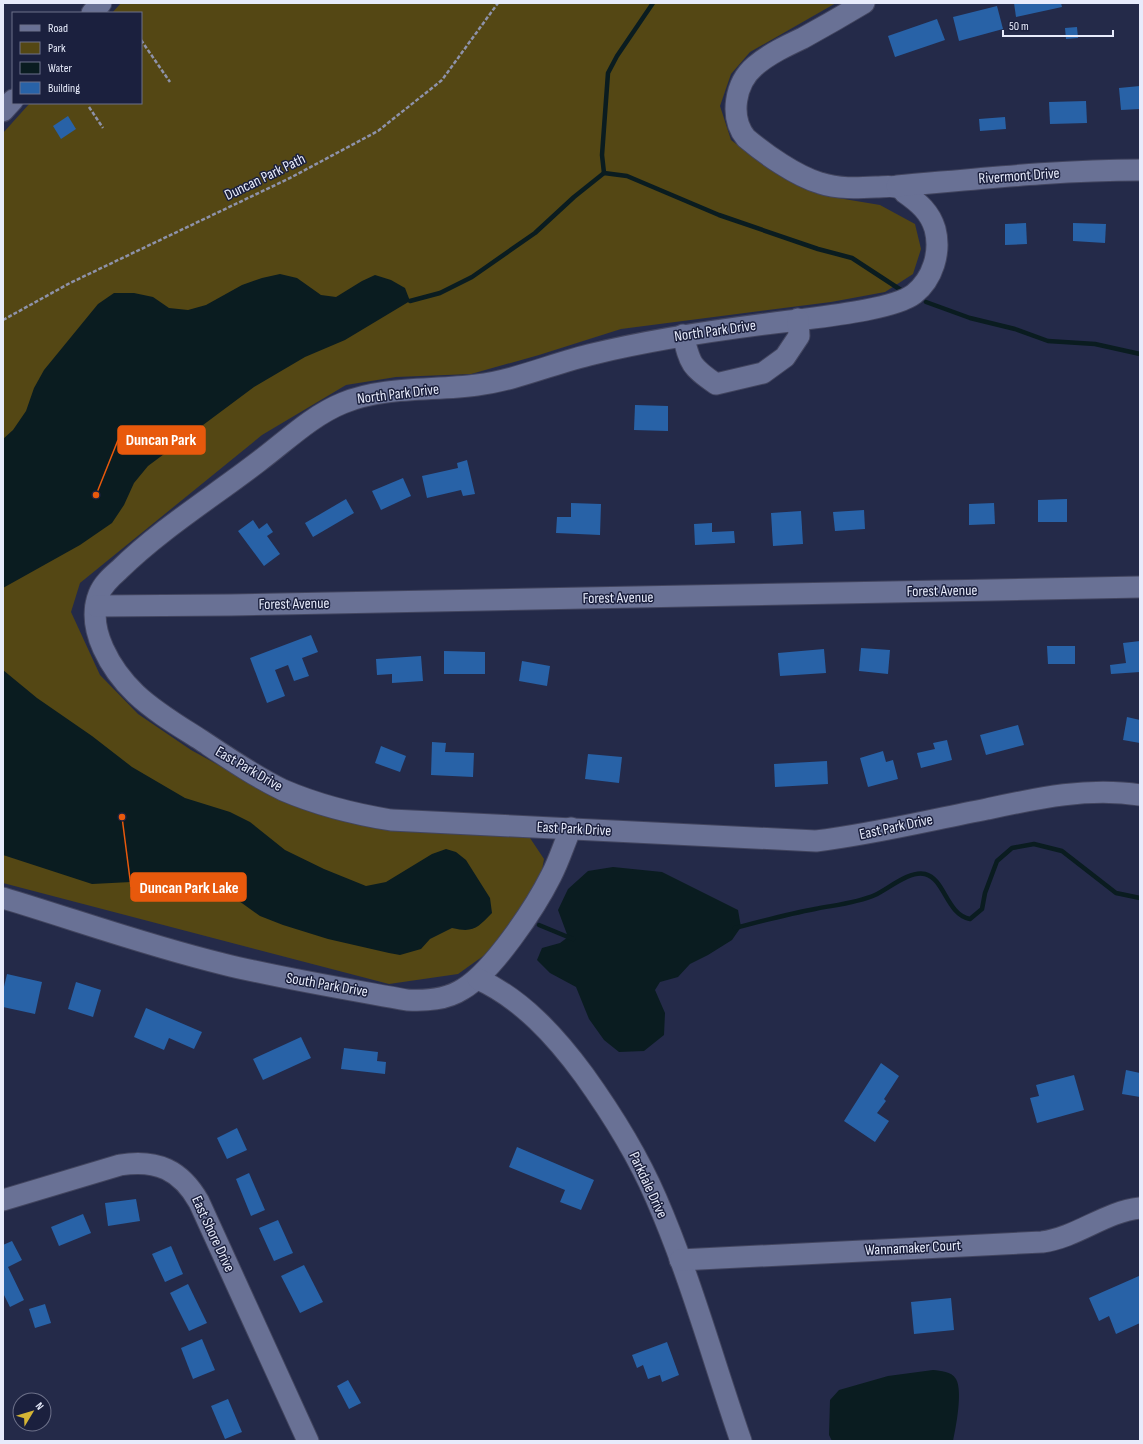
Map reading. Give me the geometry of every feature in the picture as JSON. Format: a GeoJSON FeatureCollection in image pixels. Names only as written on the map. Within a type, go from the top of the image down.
{"type":"FeatureCollection","features":[{"type":"Feature","properties":{"kind":"street"},"geometry":{"type":"LineString","coordinates":[[93,12],[101,3]]}},
{"type":"Feature","properties":{"kind":"street"},"geometry":{"type":"LineString","coordinates":[[864,3],[768,56],[754,67],[743,81],[737,98],[736,116],[741,131],[746,138],[809,179],[842,188],[898,186]]}},
{"type":"Feature","properties":{"kind":"street"},"geometry":{"type":"LineString","coordinates":[[3,111],[12,101]]}},
{"type":"Feature","properties":{"kind":"street","name":"Rivermont Drive"},"geometry":{"type":"LineString","coordinates":[[898,186],[1009,177],[1140,170]]}},
{"type":"Feature","properties":{"kind":"street","name":"North Park Drive"},"geometry":{"type":"LineString","coordinates":[[96,606],[105,583],[155,537],[308,423],[324,412],[342,403],[380,393],[497,382],[586,356],[683,335],[798,320],[888,305],[911,296],[925,282],[932,269],[936,255],[937,240],[934,226],[927,213],[917,202],[898,186]]}},
{"type":"Feature","properties":{"kind":"street"},"geometry":{"type":"LineString","coordinates":[[683,335],[690,362],[698,372],[716,384],[763,373],[785,357],[799,336],[798,320]]}},
{"type":"Feature","properties":{"kind":"street","name":"Forest Avenue"},"geometry":{"type":"LineString","coordinates":[[96,606],[231,605],[1140,587]]}},
{"type":"Feature","properties":{"kind":"street","name":"East Park Drive"},"geometry":{"type":"LineString","coordinates":[[96,606],[97,628],[102,644],[111,663],[123,680],[138,696],[154,709],[249,771],[282,789],[317,803],[353,814],[428,824],[571,828],[799,842],[851,837],[1040,798],[1068,794],[1104,792],[1140,795]]}},
{"type":"Feature","properties":{"kind":"street","name":"South Park Drive"},"geometry":{"type":"LineString","coordinates":[[3,898],[135,940],[222,964],[274,976],[407,1000],[426,1000],[445,997],[462,990],[478,979],[528,915],[551,876],[571,828]]}},
{"type":"Feature","properties":{"kind":"street","name":"Parkdale Drive"},"geometry":{"type":"LineString","coordinates":[[478,979],[511,998],[535,1019],[561,1046],[600,1098],[632,1150],[656,1198],[680,1260],[741,1441]]}},
{"type":"Feature","properties":{"kind":"street","name":"East Shore Drive"},"geometry":{"type":"LineString","coordinates":[[3,1200],[120,1165],[136,1162],[167,1168],[180,1177],[191,1188],[199,1202],[308,1441]]}},
{"type":"Feature","properties":{"kind":"street","name":"Wannamaker Court"},"geometry":{"type":"LineString","coordinates":[[680,1260],[1042,1242],[1066,1237],[1114,1214],[1140,1208]]}},
{"type":"Feature","properties":{"kind":"path","name":"Duncan Park Path"},"geometry":{"type":"LineString","coordinates":[[3,320],[70,282],[290,178],[378,131],[442,80],[498,3]]}},
{"type":"Feature","properties":{"kind":"path"},"geometry":{"type":"LineString","coordinates":[[142,41],[170,82]]}},
{"type":"Feature","properties":{"kind":"path"},"geometry":{"type":"LineString","coordinates":[[89,107],[103,128]]}},
{"type":"Feature","properties":{"kind":"green space"},"geometry":{"type":"Polygon","coordinates":[[[121,3],[836,3],[750,52],[731,74],[720,106],[731,140],[764,165],[838,198],[880,205],[915,224],[921,249],[913,274],[885,292],[831,302],[621,329],[539,355],[471,374],[396,377],[346,385],[262,435],[80,583],[71,612],[100,675],[138,714],[191,750],[262,789],[355,821],[444,834],[495,833],[530,838],[544,859],[539,887],[493,949],[458,974],[389,984],[3,883],[3,133],[29,104],[142,104],[142,12],[113,12],[121,3]]]}},
{"type":"Feature","properties":{"kind":"water"},"geometry":{"type":"Polygon","coordinates":[[[280,274],[297,278],[321,295],[336,297],[375,275],[391,280],[405,288],[410,301],[345,340],[305,357],[254,387],[148,466],[134,483],[124,505],[112,523],[80,545],[3,588],[3,439],[13,430],[26,411],[34,388],[44,370],[98,304],[114,293],[134,293],[153,297],[169,308],[188,310],[206,305],[242,285],[280,274]]]}},
{"type":"Feature","properties":{"kind":"water"},"geometry":{"type":"Polygon","coordinates":[[[3,670],[37,698],[92,736],[132,767],[185,798],[230,812],[250,822],[285,850],[324,869],[366,886],[386,882],[432,854],[446,849],[456,852],[466,860],[490,898],[492,913],[475,928],[465,930],[452,928],[430,939],[421,949],[400,955],[328,939],[283,925],[260,916],[239,901],[227,897],[204,901],[188,895],[159,892],[131,882],[92,884],[3,855],[3,670]]]}},
{"type":"Feature","properties":{"kind":"water"},"geometry":{"type":"Polygon","coordinates":[[[613,867],[662,872],[738,910],[741,927],[732,940],[690,964],[678,977],[660,982],[655,990],[665,1013],[664,1035],[644,1051],[619,1052],[604,1040],[589,1019],[576,987],[550,973],[537,960],[542,948],[560,943],[568,937],[558,910],[568,889],[588,871],[613,867]]]}},
{"type":"Feature","properties":{"kind":"water"},"geometry":{"type":"Polygon","coordinates":[[[933,1370],[951,1374],[956,1379],[958,1385],[959,1400],[953,1441],[832,1441],[829,1435],[830,1400],[839,1390],[888,1376],[933,1370]]]}},
{"type":"Feature","properties":{"kind":"building"},"geometry":{"type":"Polygon","coordinates":[[[1014,3],[1061,3],[1062,7],[1016,17],[1014,3]]]}},
{"type":"Feature","properties":{"kind":"building"},"geometry":{"type":"Polygon","coordinates":[[[997,6],[1003,29],[959,41],[953,17],[997,6]]]}},
{"type":"Feature","properties":{"kind":"building"},"geometry":{"type":"Polygon","coordinates":[[[937,19],[945,40],[895,57],[888,36],[937,19]]]}},
{"type":"Feature","properties":{"kind":"building"},"geometry":{"type":"Polygon","coordinates":[[[1077,27],[1078,38],[1066,39],[1065,28],[1077,27]]]}},
{"type":"Feature","properties":{"kind":"building"},"geometry":{"type":"Polygon","coordinates":[[[1140,86],[1140,109],[1121,110],[1119,88],[1140,86]]]}},
{"type":"Feature","properties":{"kind":"building"},"geometry":{"type":"Polygon","coordinates":[[[1086,101],[1087,123],[1050,124],[1049,102],[1086,101]]]}},
{"type":"Feature","properties":{"kind":"building"},"geometry":{"type":"Polygon","coordinates":[[[68,116],[76,129],[61,139],[53,126],[68,116]]]}},
{"type":"Feature","properties":{"kind":"building"},"geometry":{"type":"Polygon","coordinates":[[[1005,117],[1006,129],[980,131],[979,119],[1005,117]]]}},
{"type":"Feature","properties":{"kind":"building"},"geometry":{"type":"Polygon","coordinates":[[[1026,223],[1027,244],[1005,245],[1005,224],[1026,223]]]}},
{"type":"Feature","properties":{"kind":"building"},"geometry":{"type":"Polygon","coordinates":[[[1073,223],[1106,224],[1105,243],[1073,241],[1073,223]]]}},
{"type":"Feature","properties":{"kind":"building"},"geometry":{"type":"Polygon","coordinates":[[[635,405],[668,406],[668,431],[634,430],[635,405]]]}},
{"type":"Feature","properties":{"kind":"building"},"geometry":{"type":"Polygon","coordinates":[[[467,460],[475,494],[463,496],[461,490],[427,498],[422,476],[458,468],[457,463],[467,460]]]}},
{"type":"Feature","properties":{"kind":"building"},"geometry":{"type":"Polygon","coordinates":[[[403,478],[411,496],[381,510],[372,491],[403,478]]]}},
{"type":"Feature","properties":{"kind":"building"},"geometry":{"type":"Polygon","coordinates":[[[346,499],[354,513],[313,537],[305,523],[346,499]]]}},
{"type":"Feature","properties":{"kind":"building"},"geometry":{"type":"Polygon","coordinates":[[[1067,499],[1067,522],[1038,522],[1038,500],[1067,499]]]}},
{"type":"Feature","properties":{"kind":"building"},"geometry":{"type":"Polygon","coordinates":[[[571,503],[601,504],[600,535],[556,533],[557,517],[571,517],[571,503]]]}},
{"type":"Feature","properties":{"kind":"building"},"geometry":{"type":"Polygon","coordinates":[[[994,503],[995,524],[969,525],[969,504],[994,503]]]}},
{"type":"Feature","properties":{"kind":"building"},"geometry":{"type":"Polygon","coordinates":[[[864,510],[865,529],[835,531],[833,512],[864,510]]]}},
{"type":"Feature","properties":{"kind":"building"},"geometry":{"type":"Polygon","coordinates":[[[801,511],[803,544],[773,546],[771,513],[801,511]]]}},
{"type":"Feature","properties":{"kind":"building"},"geometry":{"type":"Polygon","coordinates":[[[253,520],[259,529],[267,523],[273,532],[267,536],[280,554],[264,566],[238,531],[253,520]]]}},
{"type":"Feature","properties":{"kind":"building"},"geometry":{"type":"Polygon","coordinates":[[[712,523],[712,532],[734,531],[735,543],[695,545],[694,524],[712,523]]]}},
{"type":"Feature","properties":{"kind":"building"},"geometry":{"type":"Polygon","coordinates":[[[311,635],[318,652],[302,658],[309,676],[294,681],[288,665],[275,670],[285,696],[267,703],[250,658],[311,635]]]}},
{"type":"Feature","properties":{"kind":"building"},"geometry":{"type":"Polygon","coordinates":[[[1140,641],[1140,672],[1111,674],[1110,665],[1126,663],[1123,643],[1140,641]]]}},
{"type":"Feature","properties":{"kind":"building"},"geometry":{"type":"Polygon","coordinates":[[[1047,646],[1075,646],[1075,664],[1048,664],[1047,646]]]}},
{"type":"Feature","properties":{"kind":"building"},"geometry":{"type":"Polygon","coordinates":[[[861,648],[890,650],[888,674],[859,671],[861,648]]]}},
{"type":"Feature","properties":{"kind":"building"},"geometry":{"type":"Polygon","coordinates":[[[824,649],[826,673],[780,676],[778,653],[824,649]]]}},
{"type":"Feature","properties":{"kind":"building"},"geometry":{"type":"Polygon","coordinates":[[[444,651],[485,652],[485,674],[444,674],[444,651]]]}},
{"type":"Feature","properties":{"kind":"building"},"geometry":{"type":"Polygon","coordinates":[[[421,656],[423,681],[392,683],[392,674],[377,675],[376,659],[421,656]]]}},
{"type":"Feature","properties":{"kind":"building"},"geometry":{"type":"Polygon","coordinates":[[[522,661],[550,666],[547,686],[519,681],[522,661]]]}},
{"type":"Feature","properties":{"kind":"building"},"geometry":{"type":"Polygon","coordinates":[[[1127,717],[1140,720],[1140,743],[1123,740],[1127,717]]]}},
{"type":"Feature","properties":{"kind":"building"},"geometry":{"type":"Polygon","coordinates":[[[1018,725],[1024,745],[986,755],[980,735],[1018,725]]]}},
{"type":"Feature","properties":{"kind":"building"},"geometry":{"type":"Polygon","coordinates":[[[947,740],[952,760],[921,768],[917,753],[935,749],[933,743],[947,740]]]}},
{"type":"Feature","properties":{"kind":"building"},"geometry":{"type":"Polygon","coordinates":[[[432,742],[446,743],[445,752],[474,753],[473,777],[431,775],[432,742]]]}},
{"type":"Feature","properties":{"kind":"building"},"geometry":{"type":"Polygon","coordinates":[[[381,746],[406,756],[400,772],[375,763],[381,746]]]}},
{"type":"Feature","properties":{"kind":"building"},"geometry":{"type":"Polygon","coordinates":[[[883,751],[886,762],[893,760],[898,779],[868,787],[860,758],[883,751]]]}},
{"type":"Feature","properties":{"kind":"building"},"geometry":{"type":"Polygon","coordinates":[[[588,754],[622,757],[619,783],[585,779],[588,754]]]}},
{"type":"Feature","properties":{"kind":"building"},"geometry":{"type":"Polygon","coordinates":[[[827,761],[828,784],[775,787],[774,764],[827,761]]]}},
{"type":"Feature","properties":{"kind":"building"},"geometry":{"type":"Polygon","coordinates":[[[7,974],[42,982],[35,1014],[3,1007],[3,991],[7,974]]]}},
{"type":"Feature","properties":{"kind":"building"},"geometry":{"type":"Polygon","coordinates":[[[76,982],[101,990],[93,1017],[68,1009],[76,982]]]}},
{"type":"Feature","properties":{"kind":"building"},"geometry":{"type":"Polygon","coordinates":[[[146,1008],[202,1032],[194,1049],[169,1038],[164,1050],[134,1037],[146,1008]]]}},
{"type":"Feature","properties":{"kind":"building"},"geometry":{"type":"Polygon","coordinates":[[[301,1037],[311,1058],[263,1080],[253,1059],[301,1037]]]}},
{"type":"Feature","properties":{"kind":"building"},"geometry":{"type":"Polygon","coordinates":[[[344,1048],[378,1052],[377,1061],[386,1062],[385,1074],[341,1069],[344,1048]]]}},
{"type":"Feature","properties":{"kind":"building"},"geometry":{"type":"Polygon","coordinates":[[[881,1063],[899,1076],[884,1099],[886,1101],[877,1113],[889,1121],[875,1142],[844,1121],[881,1063]]]}},
{"type":"Feature","properties":{"kind":"building"},"geometry":{"type":"Polygon","coordinates":[[[1126,1070],[1140,1073],[1140,1097],[1122,1094],[1126,1070]]]}},
{"type":"Feature","properties":{"kind":"building"},"geometry":{"type":"Polygon","coordinates":[[[1074,1075],[1084,1110],[1037,1123],[1030,1098],[1039,1096],[1036,1085],[1074,1075]]]}},
{"type":"Feature","properties":{"kind":"building"},"geometry":{"type":"Polygon","coordinates":[[[237,1128],[247,1150],[227,1159],[217,1138],[237,1128]]]}},
{"type":"Feature","properties":{"kind":"building"},"geometry":{"type":"Polygon","coordinates":[[[517,1147],[594,1180],[581,1210],[560,1202],[565,1190],[509,1167],[517,1147]]]}},
{"type":"Feature","properties":{"kind":"building"},"geometry":{"type":"Polygon","coordinates":[[[249,1173],[265,1210],[251,1216],[236,1179],[249,1173]]]}},
{"type":"Feature","properties":{"kind":"building"},"geometry":{"type":"Polygon","coordinates":[[[136,1199],[140,1221],[108,1226],[105,1203],[136,1199]]]}},
{"type":"Feature","properties":{"kind":"building"},"geometry":{"type":"Polygon","coordinates":[[[83,1214],[91,1233],[59,1246],[51,1227],[83,1214]]]}},
{"type":"Feature","properties":{"kind":"building"},"geometry":{"type":"Polygon","coordinates":[[[278,1220],[293,1253],[274,1261],[259,1228],[278,1220]]]}},
{"type":"Feature","properties":{"kind":"building"},"geometry":{"type":"Polygon","coordinates":[[[12,1241],[22,1260],[8,1267],[24,1300],[10,1307],[3,1293],[3,1245],[12,1241]]]}},
{"type":"Feature","properties":{"kind":"building"},"geometry":{"type":"Polygon","coordinates":[[[171,1246],[183,1274],[165,1282],[152,1254],[171,1246]]]}},
{"type":"Feature","properties":{"kind":"building"},"geometry":{"type":"Polygon","coordinates":[[[304,1265],[323,1302],[300,1313],[281,1276],[304,1265]]]}},
{"type":"Feature","properties":{"kind":"building"},"geometry":{"type":"Polygon","coordinates":[[[1139,1276],[1140,1323],[1116,1334],[1109,1316],[1099,1321],[1089,1298],[1139,1276]]]}},
{"type":"Feature","properties":{"kind":"building"},"geometry":{"type":"Polygon","coordinates":[[[188,1284],[207,1323],[189,1331],[170,1293],[188,1284]]]}},
{"type":"Feature","properties":{"kind":"building"},"geometry":{"type":"Polygon","coordinates":[[[951,1298],[954,1330],[914,1334],[911,1302],[951,1298]]]}},
{"type":"Feature","properties":{"kind":"building"},"geometry":{"type":"Polygon","coordinates":[[[45,1304],[51,1323],[35,1328],[29,1309],[45,1304]]]}},
{"type":"Feature","properties":{"kind":"building"},"geometry":{"type":"Polygon","coordinates":[[[202,1339],[215,1370],[193,1379],[181,1348],[202,1339]]]}},
{"type":"Feature","properties":{"kind":"building"},"geometry":{"type":"Polygon","coordinates":[[[667,1342],[679,1375],[662,1382],[660,1375],[648,1379],[643,1365],[637,1368],[632,1355],[667,1342]]]}},
{"type":"Feature","properties":{"kind":"building"},"geometry":{"type":"Polygon","coordinates":[[[348,1380],[361,1403],[349,1409],[337,1386],[348,1380]]]}},
{"type":"Feature","properties":{"kind":"building"},"geometry":{"type":"Polygon","coordinates":[[[228,1399],[242,1432],[225,1439],[211,1406],[228,1399]]]}},
{"type":"Feature","properties":{"kind":"waterway"},"geometry":{"type":"LineString","coordinates":[[604,173],[602,155],[608,73],[617,56],[653,3]]}},
{"type":"Feature","properties":{"kind":"waterway"},"geometry":{"type":"LineString","coordinates":[[410,301],[440,293],[472,277],[535,233],[574,197],[604,173],[627,176],[719,215],[818,249],[852,258],[904,292]]}},
{"type":"Feature","properties":{"kind":"waterway"},"geometry":{"type":"LineString","coordinates":[[926,302],[970,318],[1015,329],[1048,341],[1095,344],[1140,354]]}},
{"type":"Feature","properties":{"kind":"waterway"},"geometry":{"type":"LineString","coordinates":[[735,928],[795,913],[861,900],[875,895],[906,877],[919,874],[925,874],[932,877],[942,889],[950,904],[956,911],[962,916],[970,919],[982,909],[985,893],[997,861],[1012,848],[1034,844],[1062,851],[1116,893],[1140,898]]}},
{"type":"Feature","properties":{"kind":"waterway"},"geometry":{"type":"LineString","coordinates":[[539,925],[573,939]]}},
{"type":"Feature","properties":{"kind":"place","name":"Duncan Park"},"geometry":{"type":"Point","coordinates":[96,495]}},
{"type":"Feature","properties":{"kind":"place","name":"Duncan Park Lake"},"geometry":{"type":"Point","coordinates":[122,817]}}]}
